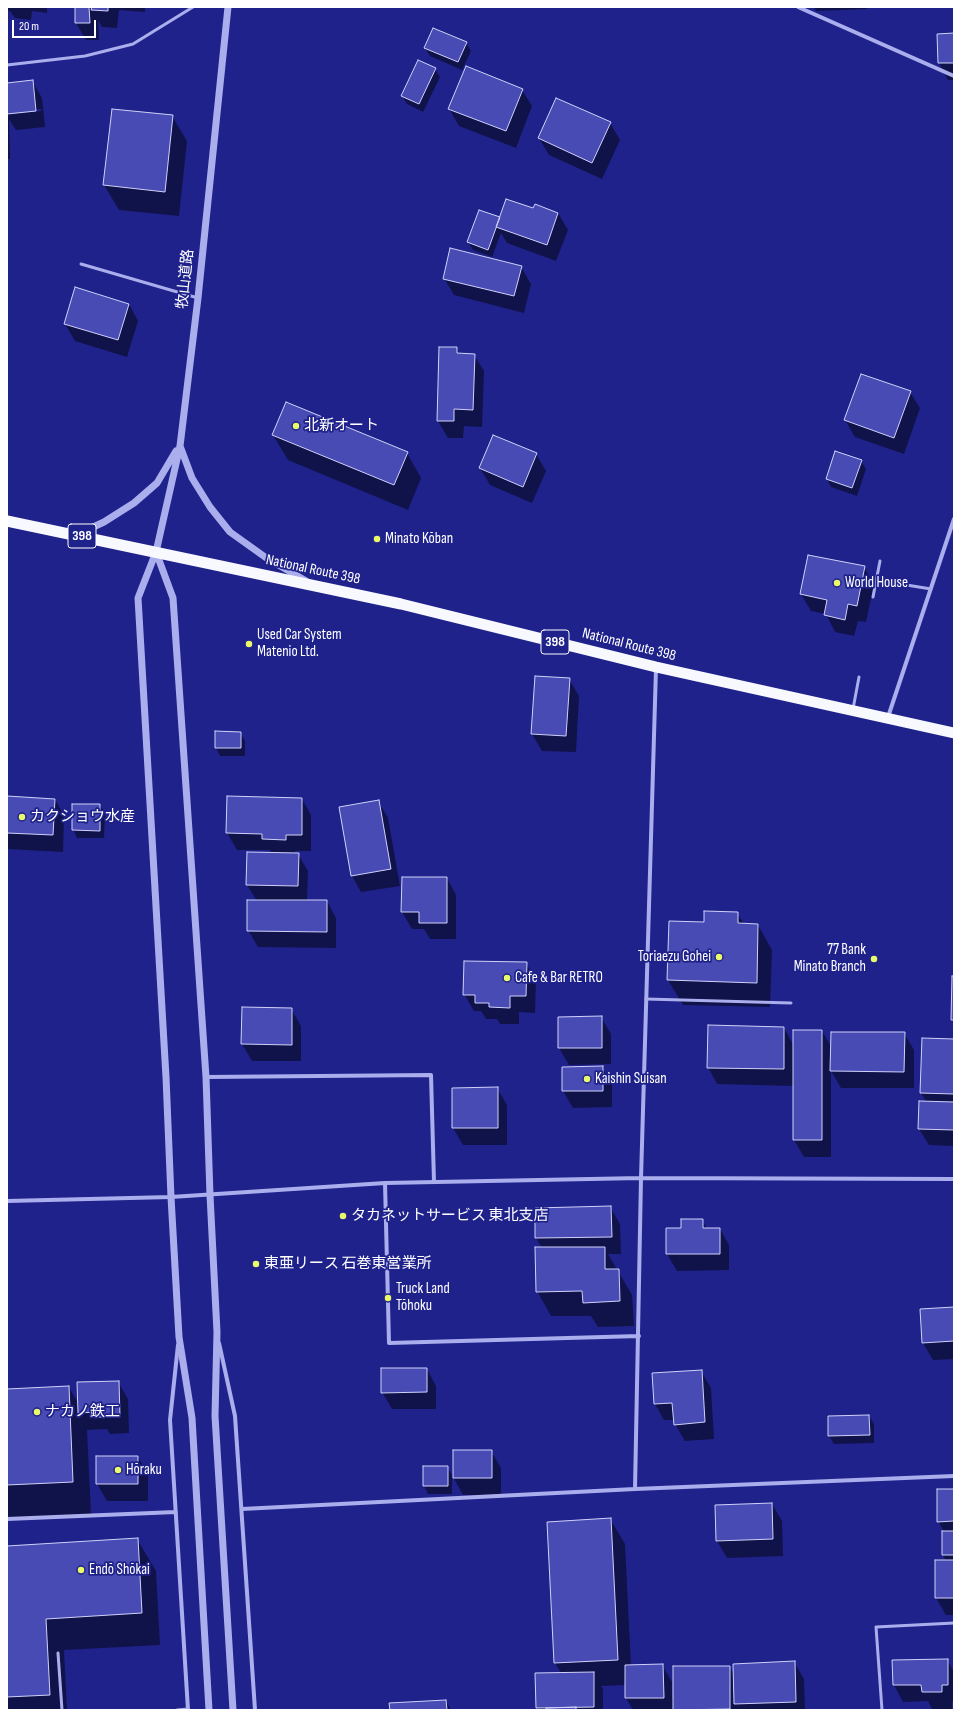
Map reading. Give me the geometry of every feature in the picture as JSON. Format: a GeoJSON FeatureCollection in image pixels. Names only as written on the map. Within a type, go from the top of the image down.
{"type":"FeatureCollection","features":[{"type":"Feature","properties":{"kind":"highway","name":"398"},"geometry":{"type":"LineString","coordinates":[[7,521],[156,552]]}},
{"type":"Feature","properties":{"kind":"highway","name":"National Route 398"},"geometry":{"type":"LineString","coordinates":[[156,552],[401,604],[656,667],[954,732]]}},
{"type":"Feature","properties":{"kind":"street","name":"牧山道路"},"geometry":{"type":"LineString","coordinates":[[209,1710],[192,1418],[179,1337],[170,1198],[166,1077],[138,598],[156,552],[180,446],[198,298],[228,7]]}},
{"type":"Feature","properties":{"kind":"street"},"geometry":{"type":"LineString","coordinates":[[798,7],[954,76]]}},
{"type":"Feature","properties":{"kind":"street"},"geometry":{"type":"LineString","coordinates":[[76,535],[104,522],[134,503],[157,483],[180,446]]}},
{"type":"Feature","properties":{"kind":"street"},"geometry":{"type":"LineString","coordinates":[[180,446],[192,478],[210,507],[230,532],[265,557],[311,584]]}},
{"type":"Feature","properties":{"kind":"street"},"geometry":{"type":"LineString","coordinates":[[888,717],[954,519]]}},
{"type":"Feature","properties":{"kind":"street"},"geometry":{"type":"LineString","coordinates":[[156,552],[173,598],[206,1077],[217,1332],[215,1416],[233,1710]]}},
{"type":"Feature","properties":{"kind":"street"},"geometry":{"type":"LineString","coordinates":[[635,1489],[641,1178],[656,667]]}},
{"type":"Feature","properties":{"kind":"street"},"geometry":{"type":"LineString","coordinates":[[206,1077],[431,1074],[434,1182]]}},
{"type":"Feature","properties":{"kind":"street"},"geometry":{"type":"LineString","coordinates":[[7,1201],[170,1198],[386,1183],[641,1178],[954,1179]]}},
{"type":"Feature","properties":{"kind":"street"},"geometry":{"type":"LineString","coordinates":[[386,1183],[389,1343],[639,1336]]}},
{"type":"Feature","properties":{"kind":"street"},"geometry":{"type":"LineString","coordinates":[[217,1332],[236,1416],[255,1710]]}},
{"type":"Feature","properties":{"kind":"street"},"geometry":{"type":"LineString","coordinates":[[179,1337],[170,1420],[188,1710]]}},
{"type":"Feature","properties":{"kind":"street"},"geometry":{"type":"LineString","coordinates":[[242,1509],[635,1489],[954,1476]]}},
{"type":"Feature","properties":{"kind":"street"},"geometry":{"type":"LineString","coordinates":[[7,1519],[176,1512]]}},
{"type":"Feature","properties":{"kind":"lane"},"geometry":{"type":"LineString","coordinates":[[7,65],[85,56],[133,44],[193,7]]}},
{"type":"Feature","properties":{"kind":"lane"},"geometry":{"type":"LineString","coordinates":[[81,264],[198,298]]}},
{"type":"Feature","properties":{"kind":"lane"},"geometry":{"type":"LineString","coordinates":[[873,597],[880,562]]}},
{"type":"Feature","properties":{"kind":"lane"},"geometry":{"type":"LineString","coordinates":[[876,580],[931,589]]}},
{"type":"Feature","properties":{"kind":"lane"},"geometry":{"type":"LineString","coordinates":[[853,710],[859,677]]}},
{"type":"Feature","properties":{"kind":"lane"},"geometry":{"type":"LineString","coordinates":[[646,999],[791,1003]]}},
{"type":"Feature","properties":{"kind":"lane"},"geometry":{"type":"LineString","coordinates":[[882,1710],[876,1626],[954,1622]]}},
{"type":"Feature","properties":{"kind":"lane"},"geometry":{"type":"LineString","coordinates":[[58,1652],[62,1710]]}},
{"type":"Feature","properties":{"kind":"lane"},"geometry":{"type":"LineString","coordinates":[[177,1710],[188,1710]]}},
{"type":"Feature","properties":{"kind":"building"},"geometry":{"type":"Polygon","coordinates":[[[75,7],[89,7],[90,23],[75,23],[75,7]]]}},
{"type":"Feature","properties":{"kind":"building"},"geometry":{"type":"Polygon","coordinates":[[[92,7],[108,7],[108,11],[91,10],[92,7]]]}},
{"type":"Feature","properties":{"kind":"building"},"geometry":{"type":"Polygon","coordinates":[[[433,28],[467,42],[458,62],[424,48],[433,28]]]}},
{"type":"Feature","properties":{"kind":"building"},"geometry":{"type":"Polygon","coordinates":[[[954,33],[954,63],[938,63],[937,34],[954,33]]]}},
{"type":"Feature","properties":{"kind":"building"},"geometry":{"type":"Polygon","coordinates":[[[418,60],[436,68],[419,104],[401,96],[418,60]]]}},
{"type":"Feature","properties":{"kind":"building"},"geometry":{"type":"Polygon","coordinates":[[[466,66],[523,89],[506,131],[448,109],[466,66]]]}},
{"type":"Feature","properties":{"kind":"building"},"geometry":{"type":"Polygon","coordinates":[[[33,80],[36,111],[7,114],[7,83],[33,80]]]}},
{"type":"Feature","properties":{"kind":"building"},"geometry":{"type":"Polygon","coordinates":[[[556,98],[611,122],[592,163],[538,138],[556,98]]]}},
{"type":"Feature","properties":{"kind":"building"},"geometry":{"type":"Polygon","coordinates":[[[112,109],[173,115],[165,192],[103,185],[112,109]]]}},
{"type":"Feature","properties":{"kind":"building"},"geometry":{"type":"Polygon","coordinates":[[[506,199],[533,208],[535,204],[558,213],[547,245],[496,227],[506,199]]]}},
{"type":"Feature","properties":{"kind":"building"},"geometry":{"type":"Polygon","coordinates":[[[479,210],[500,217],[488,250],[467,242],[479,210]]]}},
{"type":"Feature","properties":{"kind":"building"},"geometry":{"type":"Polygon","coordinates":[[[450,248],[522,266],[514,296],[443,279],[450,248]]]}},
{"type":"Feature","properties":{"kind":"building"},"geometry":{"type":"Polygon","coordinates":[[[75,287],[129,304],[118,340],[64,324],[75,287]]]}},
{"type":"Feature","properties":{"kind":"building"},"geometry":{"type":"Polygon","coordinates":[[[439,347],[457,347],[457,353],[475,354],[473,410],[454,409],[454,421],[437,421],[439,347]]]}},
{"type":"Feature","properties":{"kind":"building"},"geometry":{"type":"Polygon","coordinates":[[[861,374],[911,391],[894,438],[844,420],[861,374]]]}},
{"type":"Feature","properties":{"kind":"building"},"geometry":{"type":"Polygon","coordinates":[[[286,402],[408,452],[394,485],[272,435],[286,402]]]}},
{"type":"Feature","properties":{"kind":"building"},"geometry":{"type":"Polygon","coordinates":[[[493,435],[537,453],[523,487],[479,468],[493,435]]]}},
{"type":"Feature","properties":{"kind":"building"},"geometry":{"type":"Polygon","coordinates":[[[835,451],[862,460],[852,488],[826,479],[835,451]]]}},
{"type":"Feature","properties":{"kind":"building"},"geometry":{"type":"Polygon","coordinates":[[[808,555],[865,566],[857,606],[848,604],[845,620],[824,615],[827,600],[800,594],[808,555]]]}},
{"type":"Feature","properties":{"kind":"building"},"geometry":{"type":"Polygon","coordinates":[[[535,676],[570,678],[566,736],[531,734],[535,676]]]}},
{"type":"Feature","properties":{"kind":"building"},"geometry":{"type":"Polygon","coordinates":[[[215,731],[241,732],[241,748],[215,748],[215,731]]]}},
{"type":"Feature","properties":{"kind":"building"},"geometry":{"type":"Polygon","coordinates":[[[7,796],[55,799],[53,835],[7,833],[7,796]]]}},
{"type":"Feature","properties":{"kind":"building"},"geometry":{"type":"Polygon","coordinates":[[[227,796],[302,798],[302,835],[286,835],[286,840],[262,839],[262,834],[226,833],[227,796]]]}},
{"type":"Feature","properties":{"kind":"building"},"geometry":{"type":"Polygon","coordinates":[[[379,800],[391,869],[351,876],[339,807],[379,800]]]}},
{"type":"Feature","properties":{"kind":"building"},"geometry":{"type":"Polygon","coordinates":[[[72,804],[100,804],[100,831],[72,830],[72,804]]]}},
{"type":"Feature","properties":{"kind":"building"},"geometry":{"type":"Polygon","coordinates":[[[247,852],[299,853],[298,886],[246,885],[247,852]]]}},
{"type":"Feature","properties":{"kind":"building"},"geometry":{"type":"Polygon","coordinates":[[[402,877],[447,877],[447,923],[419,923],[419,912],[401,912],[402,877]]]}},
{"type":"Feature","properties":{"kind":"building"},"geometry":{"type":"Polygon","coordinates":[[[247,900],[327,900],[327,932],[247,931],[247,900]]]}},
{"type":"Feature","properties":{"kind":"building"},"geometry":{"type":"Polygon","coordinates":[[[704,911],[738,912],[738,923],[758,924],[757,983],[667,980],[669,921],[704,922],[704,911]]]}},
{"type":"Feature","properties":{"kind":"building"},"geometry":{"type":"Polygon","coordinates":[[[464,961],[527,962],[526,996],[510,996],[510,1008],[489,1007],[489,1003],[475,1003],[475,995],[463,995],[464,961]]]}},
{"type":"Feature","properties":{"kind":"building"},"geometry":{"type":"Polygon","coordinates":[[[952,976],[954,976],[954,1020],[951,1020],[952,976]]]}},
{"type":"Feature","properties":{"kind":"building"},"geometry":{"type":"Polygon","coordinates":[[[242,1007],[292,1008],[292,1045],[241,1044],[242,1007]]]}},
{"type":"Feature","properties":{"kind":"building"},"geometry":{"type":"Polygon","coordinates":[[[602,1016],[602,1048],[558,1048],[558,1017],[602,1016]]]}},
{"type":"Feature","properties":{"kind":"building"},"geometry":{"type":"Polygon","coordinates":[[[708,1025],[784,1027],[784,1069],[707,1068],[708,1025]]]}},
{"type":"Feature","properties":{"kind":"building"},"geometry":{"type":"Polygon","coordinates":[[[793,1030],[822,1030],[822,1140],[793,1140],[793,1030]]]}},
{"type":"Feature","properties":{"kind":"building"},"geometry":{"type":"Polygon","coordinates":[[[831,1032],[905,1032],[904,1072],[830,1071],[831,1032]]]}},
{"type":"Feature","properties":{"kind":"building"},"geometry":{"type":"Polygon","coordinates":[[[922,1038],[954,1039],[954,1094],[920,1093],[922,1038]]]}},
{"type":"Feature","properties":{"kind":"building"},"geometry":{"type":"Polygon","coordinates":[[[603,1066],[603,1091],[562,1091],[562,1067],[603,1066]]]}},
{"type":"Feature","properties":{"kind":"building"},"geometry":{"type":"Polygon","coordinates":[[[498,1087],[498,1128],[452,1128],[452,1088],[498,1087]]]}},
{"type":"Feature","properties":{"kind":"building"},"geometry":{"type":"Polygon","coordinates":[[[919,1101],[954,1102],[954,1130],[918,1129],[919,1101]]]}},
{"type":"Feature","properties":{"kind":"building"},"geometry":{"type":"Polygon","coordinates":[[[611,1206],[612,1237],[535,1238],[535,1208],[611,1206]]]}},
{"type":"Feature","properties":{"kind":"building"},"geometry":{"type":"Polygon","coordinates":[[[681,1219],[703,1219],[703,1228],[720,1228],[720,1254],[666,1254],[666,1228],[681,1228],[681,1219]]]}},
{"type":"Feature","properties":{"kind":"building"},"geometry":{"type":"Polygon","coordinates":[[[535,1247],[605,1247],[605,1269],[619,1269],[620,1301],[583,1303],[582,1291],[536,1292],[535,1247]]]}},
{"type":"Feature","properties":{"kind":"building"},"geometry":{"type":"Polygon","coordinates":[[[954,1307],[954,1341],[922,1343],[920,1309],[954,1307]]]}},
{"type":"Feature","properties":{"kind":"building"},"geometry":{"type":"Polygon","coordinates":[[[381,1368],[427,1368],[427,1392],[381,1393],[381,1368]]]}},
{"type":"Feature","properties":{"kind":"building"},"geometry":{"type":"Polygon","coordinates":[[[702,1370],[705,1422],[674,1425],[672,1403],[654,1404],[652,1373],[702,1370]]]}},
{"type":"Feature","properties":{"kind":"building"},"geometry":{"type":"Polygon","coordinates":[[[119,1381],[120,1417],[99,1417],[99,1412],[78,1413],[77,1382],[119,1381]]]}},
{"type":"Feature","properties":{"kind":"building"},"geometry":{"type":"Polygon","coordinates":[[[69,1386],[73,1482],[7,1485],[7,1389],[69,1386]]]}},
{"type":"Feature","properties":{"kind":"building"},"geometry":{"type":"Polygon","coordinates":[[[869,1415],[870,1435],[828,1436],[828,1416],[869,1415]]]}},
{"type":"Feature","properties":{"kind":"building"},"geometry":{"type":"Polygon","coordinates":[[[453,1450],[492,1450],[492,1478],[453,1478],[453,1450]]]}},
{"type":"Feature","properties":{"kind":"building"},"geometry":{"type":"Polygon","coordinates":[[[96,1456],[138,1456],[138,1484],[96,1484],[96,1456]]]}},
{"type":"Feature","properties":{"kind":"building"},"geometry":{"type":"Polygon","coordinates":[[[423,1466],[448,1466],[448,1486],[423,1486],[423,1466]]]}},
{"type":"Feature","properties":{"kind":"building"},"geometry":{"type":"Polygon","coordinates":[[[937,1489],[954,1489],[954,1521],[937,1522],[937,1489]]]}},
{"type":"Feature","properties":{"kind":"building"},"geometry":{"type":"Polygon","coordinates":[[[772,1503],[773,1539],[716,1541],[715,1505],[772,1503]]]}},
{"type":"Feature","properties":{"kind":"building"},"geometry":{"type":"Polygon","coordinates":[[[611,1518],[618,1660],[554,1663],[547,1522],[611,1518]]]}},
{"type":"Feature","properties":{"kind":"building"},"geometry":{"type":"Polygon","coordinates":[[[942,1531],[954,1531],[954,1555],[942,1555],[942,1531]]]}},
{"type":"Feature","properties":{"kind":"building"},"geometry":{"type":"Polygon","coordinates":[[[138,1538],[142,1613],[46,1619],[50,1695],[7,1697],[7,1546],[138,1538]]]}},
{"type":"Feature","properties":{"kind":"building"},"geometry":{"type":"Polygon","coordinates":[[[935,1560],[954,1560],[954,1598],[935,1598],[935,1560]]]}},
{"type":"Feature","properties":{"kind":"building"},"geometry":{"type":"Polygon","coordinates":[[[948,1659],[948,1685],[942,1685],[942,1692],[922,1692],[921,1685],[893,1685],[892,1660],[948,1659]]]}},
{"type":"Feature","properties":{"kind":"building"},"geometry":{"type":"Polygon","coordinates":[[[795,1661],[796,1702],[734,1704],[733,1664],[795,1661]]]}},
{"type":"Feature","properties":{"kind":"building"},"geometry":{"type":"Polygon","coordinates":[[[663,1664],[664,1698],[625,1698],[625,1665],[663,1664]]]}},
{"type":"Feature","properties":{"kind":"building"},"geometry":{"type":"Polygon","coordinates":[[[673,1666],[730,1666],[730,1709],[673,1710],[673,1666]]]}},
{"type":"Feature","properties":{"kind":"building"},"geometry":{"type":"Polygon","coordinates":[[[594,1672],[594,1707],[536,1708],[535,1673],[594,1672]]]}},
{"type":"Feature","properties":{"kind":"building"},"geometry":{"type":"Polygon","coordinates":[[[446,1700],[447,1710],[390,1710],[389,1703],[446,1700]]]}},
{"type":"Feature","properties":{"kind":"building"},"geometry":{"type":"Polygon","coordinates":[[[576,1707],[576,1710],[546,1710],[546,1708],[576,1707]]]}},
{"type":"Feature","properties":{"kind":"place","name":"北新オート"},"geometry":{"type":"Point","coordinates":[296,426]}},
{"type":"Feature","properties":{"kind":"place","name":"Minato Kōban"},"geometry":{"type":"Point","coordinates":[377,539]}},
{"type":"Feature","properties":{"kind":"place","name":"World House"},"geometry":{"type":"Point","coordinates":[837,583]}},
{"type":"Feature","properties":{"kind":"place","name":"Used Car System Matenio Ltd."},"geometry":{"type":"Point","coordinates":[249,644]}},
{"type":"Feature","properties":{"kind":"place","name":"カクショウ水産"},"geometry":{"type":"Point","coordinates":[22,817]}},
{"type":"Feature","properties":{"kind":"place","name":"Toriaezu Gohei"},"geometry":{"type":"Point","coordinates":[719,957]}},
{"type":"Feature","properties":{"kind":"place","name":"77 Bank Minato Branch"},"geometry":{"type":"Point","coordinates":[874,959]}},
{"type":"Feature","properties":{"kind":"place","name":"Cafe & Bar RETRO"},"geometry":{"type":"Point","coordinates":[507,978]}},
{"type":"Feature","properties":{"kind":"place","name":"Kaishin Suisan"},"geometry":{"type":"Point","coordinates":[587,1079]}},
{"type":"Feature","properties":{"kind":"place","name":"タカネットサービス 東北支店"},"geometry":{"type":"Point","coordinates":[343,1216]}},
{"type":"Feature","properties":{"kind":"place","name":"東亜リース 石巻東営業所"},"geometry":{"type":"Point","coordinates":[256,1264]}},
{"type":"Feature","properties":{"kind":"place","name":"Truck Land Tōhoku"},"geometry":{"type":"Point","coordinates":[388,1298]}},
{"type":"Feature","properties":{"kind":"place","name":"ナカノ鉄工"},"geometry":{"type":"Point","coordinates":[37,1412]}},
{"type":"Feature","properties":{"kind":"place","name":"Hōraku"},"geometry":{"type":"Point","coordinates":[118,1470]}},
{"type":"Feature","properties":{"kind":"place","name":"Endō Shōkai"},"geometry":{"type":"Point","coordinates":[81,1570]}}]}
